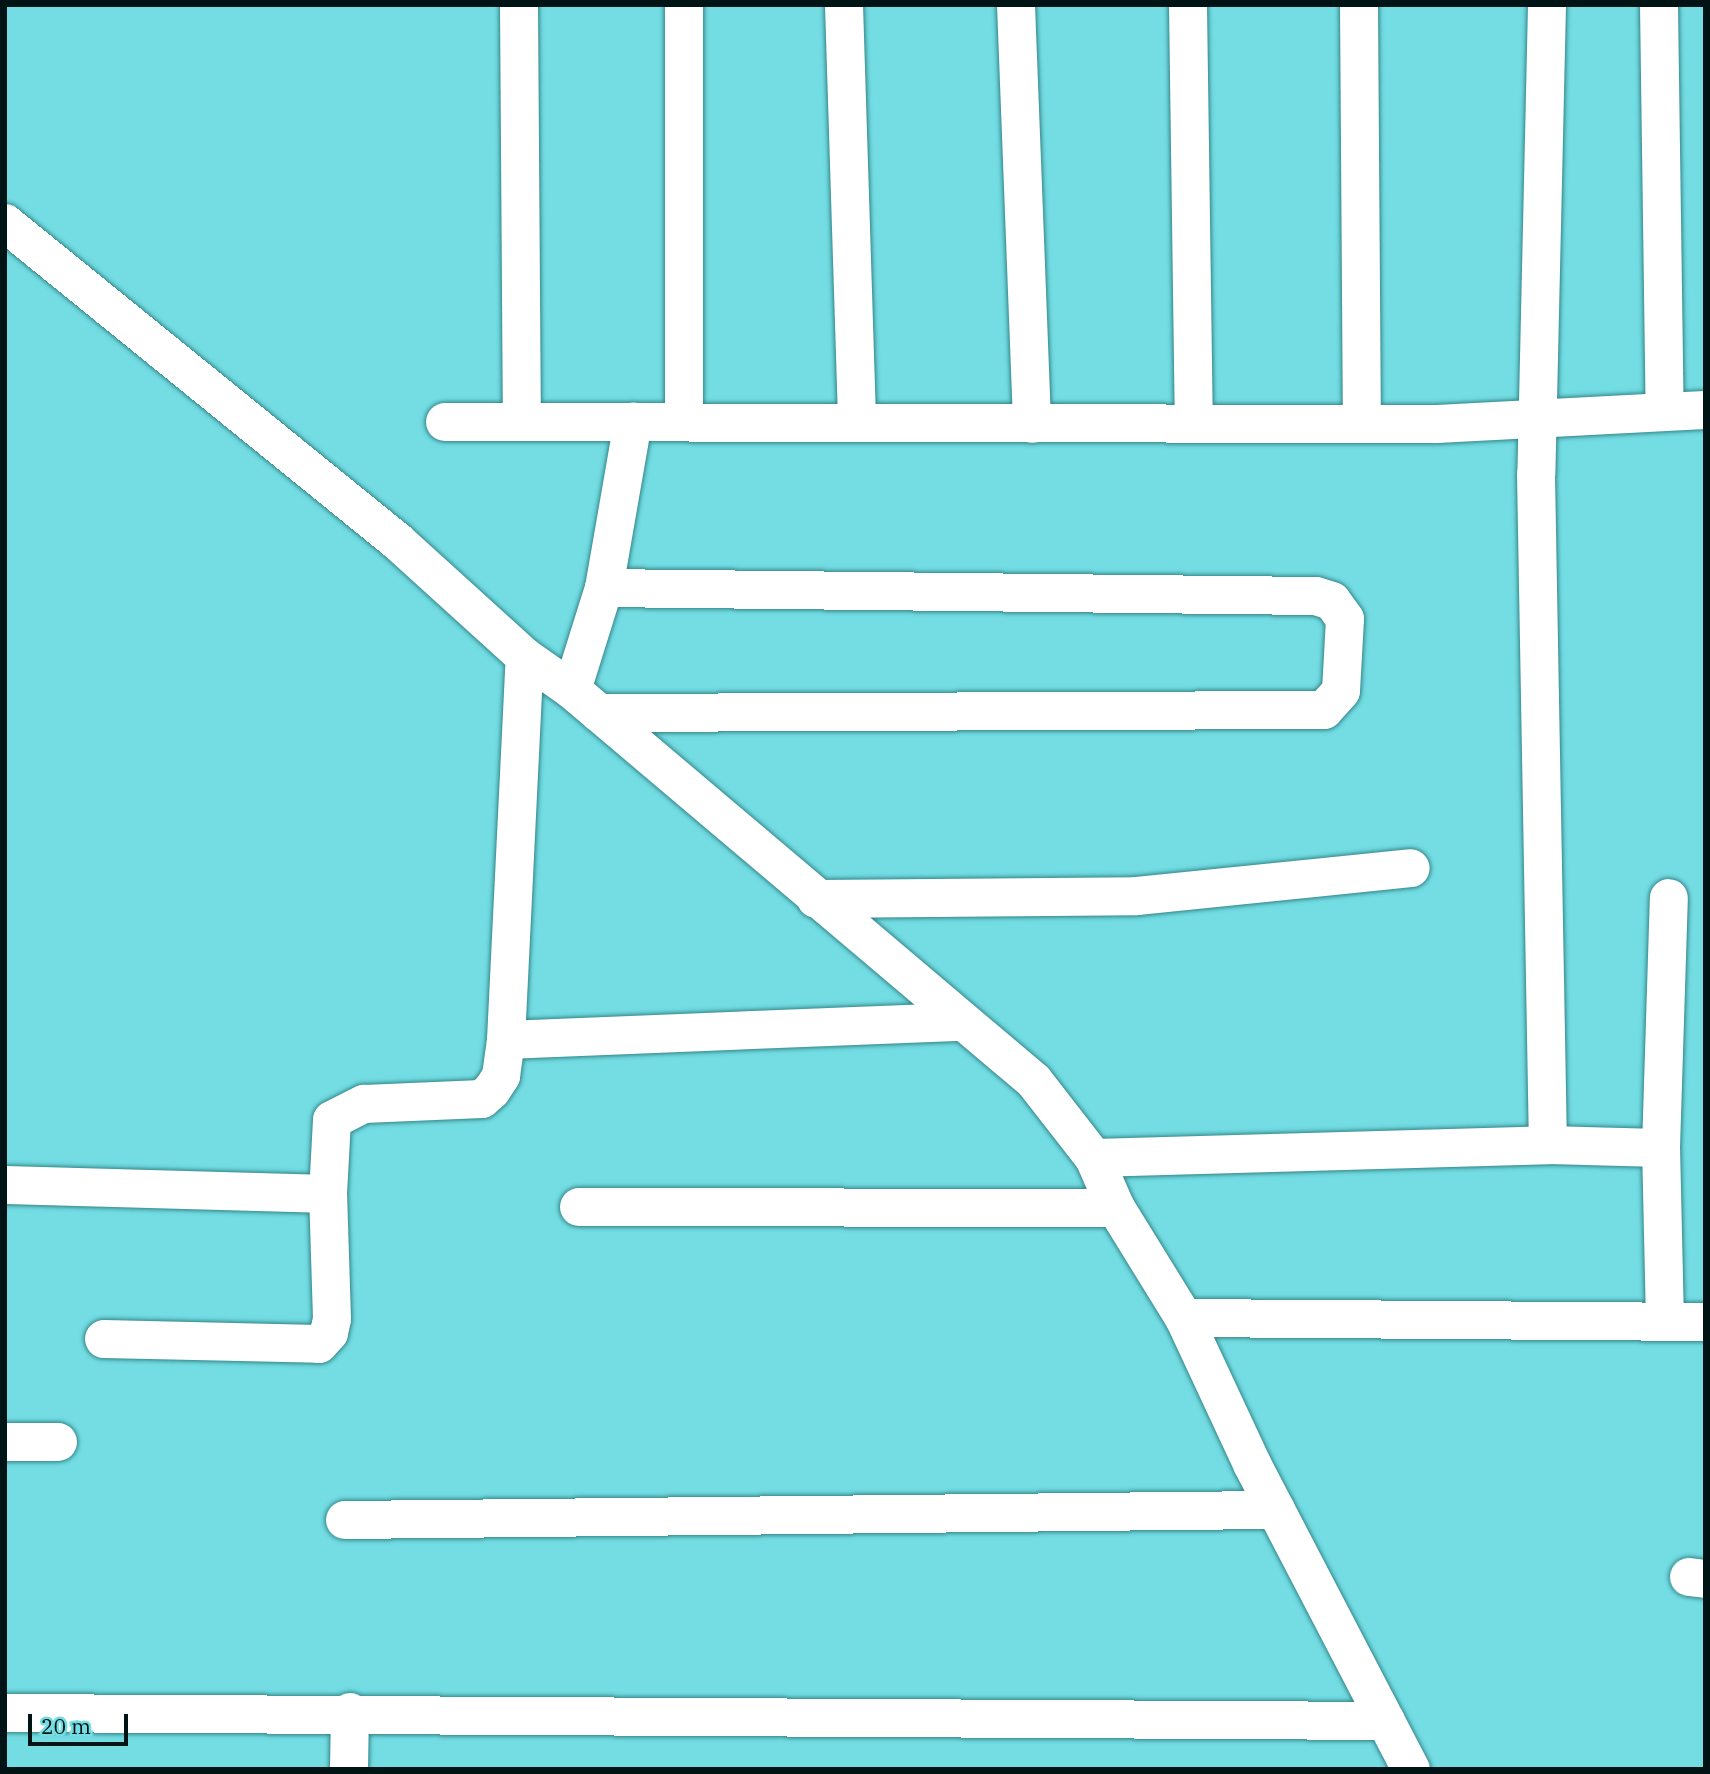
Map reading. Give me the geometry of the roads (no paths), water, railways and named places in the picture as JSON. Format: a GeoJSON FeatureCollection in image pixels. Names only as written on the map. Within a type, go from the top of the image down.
{"type":"FeatureCollection","features":[{"type":"Feature","properties":{"kind":"street"},"geometry":{"type":"LineString","coordinates":[[519,5],[522,422]]}},
{"type":"Feature","properties":{"kind":"street"},"geometry":{"type":"LineString","coordinates":[[684,5],[684,422]]}},
{"type":"Feature","properties":{"kind":"street"},"geometry":{"type":"LineString","coordinates":[[844,5],[857,423]]}},
{"type":"Feature","properties":{"kind":"street"},"geometry":{"type":"LineString","coordinates":[[1016,5],[1032,424]]}},
{"type":"Feature","properties":{"kind":"street"},"geometry":{"type":"LineString","coordinates":[[1188,5],[1194,424]]}},
{"type":"Feature","properties":{"kind":"street"},"geometry":{"type":"LineString","coordinates":[[1359,5],[1362,424]]}},
{"type":"Feature","properties":{"kind":"street"},"geometry":{"type":"LineString","coordinates":[[1547,5],[1537,418],[1548,1145]]}},
{"type":"Feature","properties":{"kind":"street"},"geometry":{"type":"LineString","coordinates":[[1659,5],[1665,410]]}},
{"type":"Feature","properties":{"kind":"street"},"geometry":{"type":"LineString","coordinates":[[11,239],[397,541],[524,657],[585,702],[1034,1081],[1094,1158],[1116,1208],[1184,1318],[1276,1510],[1411,1769]]}},
{"type":"Feature","properties":{"kind":"street"},"geometry":{"type":"LineString","coordinates":[[445,422],[1362,424],[1705,410]]}},
{"type":"Feature","properties":{"kind":"street"},"geometry":{"type":"LineString","coordinates":[[585,702],[634,422]]}},
{"type":"Feature","properties":{"kind":"street"},"geometry":{"type":"LineString","coordinates":[[585,702],[1324,710],[1341,691],[1345,619],[1332,601],[1316,596],[604,588]]}},
{"type":"Feature","properties":{"kind":"street"},"geometry":{"type":"LineString","coordinates":[[104,1339],[319,1345],[329,1333],[332,1319],[328,1195],[332,1120],[364,1104],[482,1099],[501,1076],[506,1040],[524,657]]}},
{"type":"Feature","properties":{"kind":"street"},"geometry":{"type":"LineString","coordinates":[[816,898],[1137,896],[1411,868]]}},
{"type":"Feature","properties":{"kind":"street"},"geometry":{"type":"LineString","coordinates":[[1665,1322],[1661,1148],[1669,898]]}},
{"type":"Feature","properties":{"kind":"street"},"geometry":{"type":"LineString","coordinates":[[506,1040],[963,1022]]}},
{"type":"Feature","properties":{"kind":"street"},"geometry":{"type":"LineString","coordinates":[[1094,1158],[1548,1145],[1661,1148]]}},
{"type":"Feature","properties":{"kind":"street"},"geometry":{"type":"LineString","coordinates":[[5,1185],[328,1195]]}},
{"type":"Feature","properties":{"kind":"street"},"geometry":{"type":"LineString","coordinates":[[579,1207],[1116,1208]]}},
{"type":"Feature","properties":{"kind":"street"},"geometry":{"type":"LineString","coordinates":[[1184,1318],[1705,1322]]}},
{"type":"Feature","properties":{"kind":"street"},"geometry":{"type":"LineString","coordinates":[[5,1442],[58,1442]]}},
{"type":"Feature","properties":{"kind":"street"},"geometry":{"type":"LineString","coordinates":[[345,1520],[1276,1510]]}},
{"type":"Feature","properties":{"kind":"street"},"geometry":{"type":"LineString","coordinates":[[5,1713],[349,1712],[1386,1721]]}},
{"type":"Feature","properties":{"kind":"street"},"geometry":{"type":"LineString","coordinates":[[349,1712],[349,1769]]}}]}
